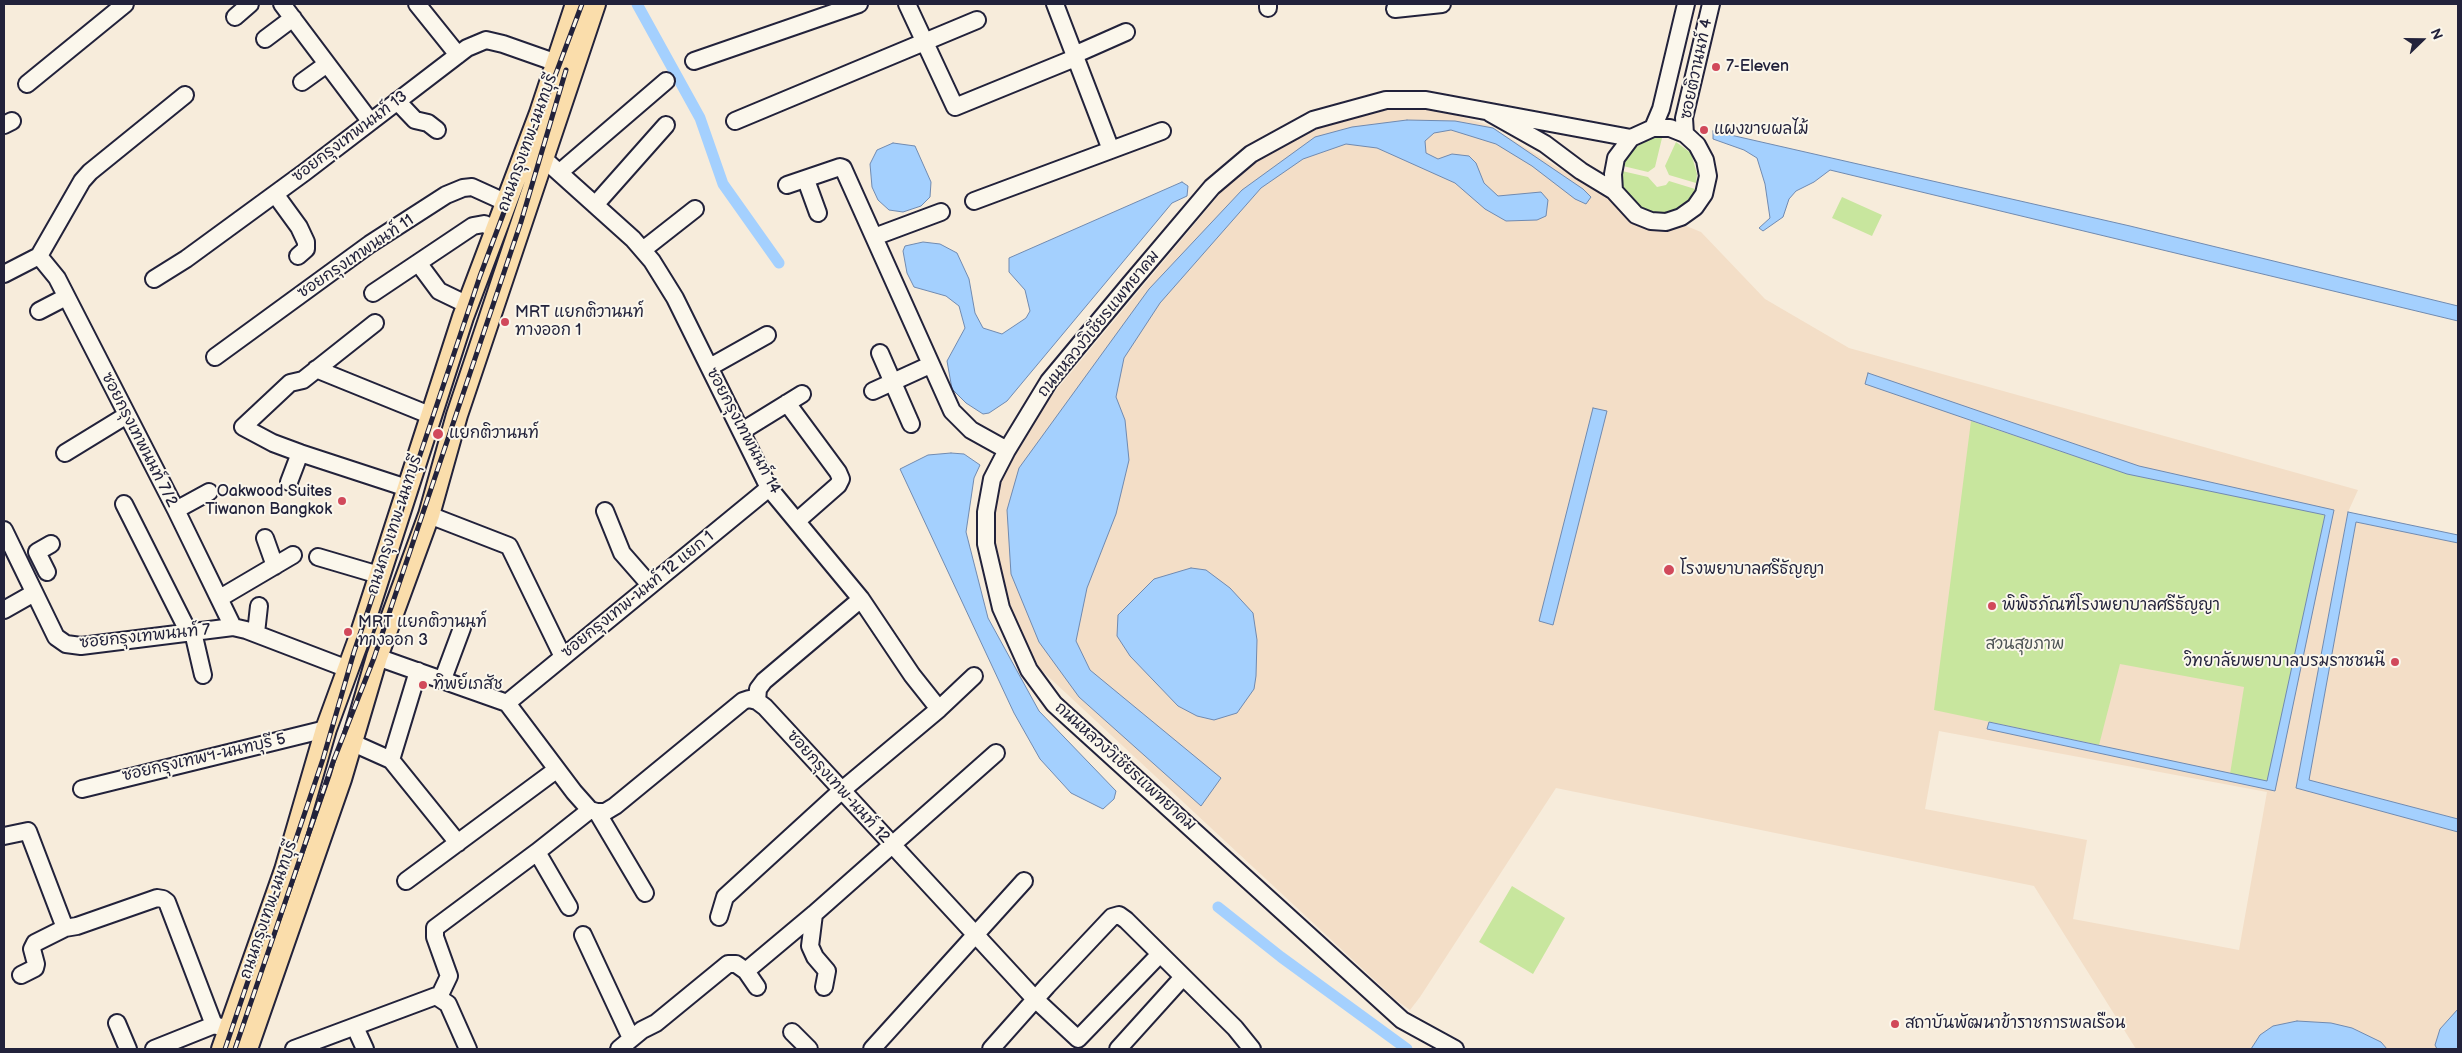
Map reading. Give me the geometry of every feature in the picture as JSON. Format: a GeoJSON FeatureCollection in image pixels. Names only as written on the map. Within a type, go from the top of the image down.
{"type":"FeatureCollection","features":[{"type":"Feature","properties":{"kind":"main road","name":"ถนนกรุงเทพ-นนทบุรี"},"geometry":{"type":"LineString","coordinates":[[222,1049],[221,1027],[285,870],[326,729],[348,669],[468,305],[557,63],[576,4]]}},
{"type":"Feature","properties":{"kind":"main road","name":"ถนนกรุงเทพ-นนทบุรี"},"geometry":{"type":"LineString","coordinates":[[247,1049],[323,833],[353,743],[378,657],[429,515],[457,415],[595,4]]}},
{"type":"Feature","properties":{"kind":"main road"},"geometry":{"type":"LineString","coordinates":[[312,780],[322,788],[338,788]]}},
{"type":"Feature","properties":{"kind":"main road"},"geometry":{"type":"LineString","coordinates":[[298,826],[313,824],[323,833]]}},
{"type":"Feature","properties":{"kind":"street"},"geometry":{"type":"LineString","coordinates":[[28,84],[125,4]]}},
{"type":"Feature","properties":{"kind":"street"},"geometry":{"type":"LineString","coordinates":[[234,17],[250,4]]}},
{"type":"Feature","properties":{"kind":"street"},"geometry":{"type":"LineString","coordinates":[[282,4],[370,121]]}},
{"type":"Feature","properties":{"kind":"street"},"geometry":{"type":"LineString","coordinates":[[417,4],[458,55]]}},
{"type":"Feature","properties":{"kind":"street"},"geometry":{"type":"LineString","coordinates":[[694,60],[859,4]]}},
{"type":"Feature","properties":{"kind":"street"},"geometry":{"type":"LineString","coordinates":[[907,4],[954,107],[1075,56],[1126,32]]}},
{"type":"Feature","properties":{"kind":"street"},"geometry":{"type":"LineString","coordinates":[[1055,4],[1111,150]]}},
{"type":"Feature","properties":{"kind":"street"},"geometry":{"type":"LineString","coordinates":[[1395,9],[1442,4]]}},
{"type":"Feature","properties":{"kind":"street","name":"ซอยติวานนท์ 4"},"geometry":{"type":"LineString","coordinates":[[1653,128],[1670,72],[1686,4]]}},
{"type":"Feature","properties":{"kind":"street","name":"ซอยติวานนท์ 4"},"geometry":{"type":"LineString","coordinates":[[1685,134],[1684,118],[1711,4]]}},
{"type":"Feature","properties":{"kind":"street"},"geometry":{"type":"LineString","coordinates":[[264,39],[293,18]]}},
{"type":"Feature","properties":{"kind":"street"},"geometry":{"type":"LineString","coordinates":[[735,121],[977,20]]}},
{"type":"Feature","properties":{"kind":"street","name":"ซอยกรุงเทพนนท์ 13"},"geometry":{"type":"LineString","coordinates":[[154,279],[186,259],[275,194],[466,48],[486,40],[557,63]]}},
{"type":"Feature","properties":{"kind":"street"},"geometry":{"type":"LineString","coordinates":[[302,82],[327,64]]}},
{"type":"Feature","properties":{"kind":"street"},"geometry":{"type":"LineString","coordinates":[[1670,72],[1693,81]]}},
{"type":"Feature","properties":{"kind":"street"},"geometry":{"type":"LineString","coordinates":[[560,172],[666,81]]}},
{"type":"Feature","properties":{"kind":"street"},"geometry":{"type":"LineString","coordinates":[[4,274],[39,256],[86,176],[184,94]]}},
{"type":"Feature","properties":{"kind":"street","name":"ถนนหลวงวิเชียรแพทยาคม"},"geometry":{"type":"LineString","coordinates":[[1455,1049],[1402,1020],[1054,704],[1029,670],[1014,639],[992,576],[986,544],[986,512],[992,479],[1007,450],[1049,381],[1212,187],[1251,154],[1313,120],[1386,100],[1426,100],[1468,106],[1490,112],[1631,138]]}},
{"type":"Feature","properties":{"kind":"street"},"geometry":{"type":"LineString","coordinates":[[397,102],[415,120],[428,123],[436,130]]}},
{"type":"Feature","properties":{"kind":"street","name":"ถนนหลวงวิเชียรแพทยาคม"},"geometry":{"type":"LineString","coordinates":[[1490,112],[1545,144],[1581,171],[1614,191],[1636,215],[1651,221],[1666,222],[1682,217],[1695,207],[1704,194],[1708,176],[1705,160],[1697,145],[1685,134]]}},
{"type":"Feature","properties":{"kind":"street"},"geometry":{"type":"LineString","coordinates":[[595,205],[666,125]]}},
{"type":"Feature","properties":{"kind":"street"},"geometry":{"type":"LineString","coordinates":[[1614,191],[1613,174],[1616,158],[1631,138],[1653,128],[1670,128],[1685,134]]}},
{"type":"Feature","properties":{"kind":"street"},"geometry":{"type":"LineString","coordinates":[[974,201],[1162,131]]}},
{"type":"Feature","properties":{"kind":"street","name":"ซอยกรุงเทพนนท์ 14"},"geometry":{"type":"LineString","coordinates":[[544,159],[644,249],[675,298],[769,488],[860,599],[912,675],[939,709]]}},
{"type":"Feature","properties":{"kind":"street"},"geometry":{"type":"LineString","coordinates":[[787,185],[840,167],[843,168],[952,411],[971,430],[1007,450]]}},
{"type":"Feature","properties":{"kind":"street"},"geometry":{"type":"LineString","coordinates":[[806,180],[818,213]]}},
{"type":"Feature","properties":{"kind":"street","name":"ซอยกรุงเทพนนท์ 11"},"geometry":{"type":"LineString","coordinates":[[215,357],[370,244],[446,195],[463,188],[472,187],[505,202]]}},
{"type":"Feature","properties":{"kind":"street"},"geometry":{"type":"LineString","coordinates":[[275,194],[299,227],[306,242],[306,249],[298,256]]}},
{"type":"Feature","properties":{"kind":"street"},"geometry":{"type":"LineString","coordinates":[[644,249],[695,208]]}},
{"type":"Feature","properties":{"kind":"street"},"geometry":{"type":"LineString","coordinates":[[874,237],[941,212]]}},
{"type":"Feature","properties":{"kind":"street"},"geometry":{"type":"LineString","coordinates":[[373,293],[419,264],[473,226],[484,224],[496,229]]}},
{"type":"Feature","properties":{"kind":"street","name":"ซอยกรุงเทพนนท์ 7/2"},"geometry":{"type":"LineString","coordinates":[[39,256],[57,278],[176,510],[233,627]]}},
{"type":"Feature","properties":{"kind":"street"},"geometry":{"type":"LineString","coordinates":[[419,264],[439,291],[468,305]]}},
{"type":"Feature","properties":{"kind":"street"},"geometry":{"type":"LineString","coordinates":[[39,311],[66,297]]}},
{"type":"Feature","properties":{"kind":"street"},"geometry":{"type":"LineString","coordinates":[[375,323],[303,380],[290,383],[243,427],[272,443],[407,488]]}},
{"type":"Feature","properties":{"kind":"street"},"geometry":{"type":"LineString","coordinates":[[710,367],[767,335]]}},
{"type":"Feature","properties":{"kind":"street"},"geometry":{"type":"LineString","coordinates":[[880,353],[911,424]]}},
{"type":"Feature","properties":{"kind":"street"},"geometry":{"type":"LineString","coordinates":[[873,391],[930,365]]}},
{"type":"Feature","properties":{"kind":"street"},"geometry":{"type":"LineString","coordinates":[[316,369],[432,416]]}},
{"type":"Feature","properties":{"kind":"street"},"geometry":{"type":"LineString","coordinates":[[742,431],[802,394]]}},
{"type":"Feature","properties":{"kind":"street"},"geometry":{"type":"LineString","coordinates":[[787,403],[838,472],[841,479],[838,485],[797,521]]}},
{"type":"Feature","properties":{"kind":"street"},"geometry":{"type":"LineString","coordinates":[[65,453],[127,416]]}},
{"type":"Feature","properties":{"kind":"street"},"geometry":{"type":"LineString","coordinates":[[289,482],[300,453]]}},
{"type":"Feature","properties":{"kind":"street","name":"ซอยกรุงเทพ-นนท์ 12 แยก 1"},"geometry":{"type":"LineString","coordinates":[[507,704],[769,488]]}},
{"type":"Feature","properties":{"kind":"street"},"geometry":{"type":"LineString","coordinates":[[176,510],[209,492]]}},
{"type":"Feature","properties":{"kind":"street"},"geometry":{"type":"LineString","coordinates":[[124,504],[191,633],[203,675]]}},
{"type":"Feature","properties":{"kind":"street"},"geometry":{"type":"LineString","coordinates":[[605,511],[622,553],[650,585]]}},
{"type":"Feature","properties":{"kind":"street"},"geometry":{"type":"LineString","coordinates":[[429,515],[509,546],[563,657]]}},
{"type":"Feature","properties":{"kind":"street","name":"ซอยกรุงเทพนนท์ 7"},"geometry":{"type":"LineString","coordinates":[[4,530],[56,637],[66,644],[81,646],[233,627],[256,633],[348,669]]}},
{"type":"Feature","properties":{"kind":"street"},"geometry":{"type":"LineString","coordinates":[[265,538],[275,566]]}},
{"type":"Feature","properties":{"kind":"street"},"geometry":{"type":"LineString","coordinates":[[19,562],[51,544]]}},
{"type":"Feature","properties":{"kind":"street"},"geometry":{"type":"LineString","coordinates":[[37,552],[47,572]]}},
{"type":"Feature","properties":{"kind":"street"},"geometry":{"type":"LineString","coordinates":[[220,598],[293,555]]}},
{"type":"Feature","properties":{"kind":"street"},"geometry":{"type":"LineString","coordinates":[[318,557],[379,576]]}},
{"type":"Feature","properties":{"kind":"street"},"geometry":{"type":"LineString","coordinates":[[4,610],[34,593]]}},
{"type":"Feature","properties":{"kind":"street"},"geometry":{"type":"LineString","coordinates":[[439,997],[449,976],[435,937],[435,928],[594,811],[605,812],[615,806],[743,701],[749,699],[757,701],[758,689],[764,681],[860,599]]}},
{"type":"Feature","properties":{"kind":"street"},"geometry":{"type":"LineString","coordinates":[[256,633],[259,606]]}},
{"type":"Feature","properties":{"kind":"street"},"geometry":{"type":"LineString","coordinates":[[443,680],[462,628]]}},
{"type":"Feature","properties":{"kind":"street"},"geometry":{"type":"LineString","coordinates":[[378,657],[507,704],[556,770],[594,811],[645,893]]}},
{"type":"Feature","properties":{"kind":"street"},"geometry":{"type":"LineString","coordinates":[[391,760],[418,671]]}},
{"type":"Feature","properties":{"kind":"street"},"geometry":{"type":"LineString","coordinates":[[719,917],[725,897],[841,792],[939,709],[974,676]]}},
{"type":"Feature","properties":{"kind":"street","name":"ซอยกรุงเทพ-นนท์ 12"},"geometry":{"type":"LineString","coordinates":[[757,701],[765,707],[841,792],[1035,999],[1074,1044]]}},
{"type":"Feature","properties":{"kind":"street","name":"ซอยกรุงเทพฯ-นนทบุรี 5"},"geometry":{"type":"LineString","coordinates":[[82,789],[326,729]]}},
{"type":"Feature","properties":{"kind":"street"},"geometry":{"type":"LineString","coordinates":[[353,743],[391,760],[458,843]]}},
{"type":"Feature","properties":{"kind":"street"},"geometry":{"type":"LineString","coordinates":[[746,971],[814,914],[996,753]]}},
{"type":"Feature","properties":{"kind":"street"},"geometry":{"type":"LineString","coordinates":[[406,881],[556,770]]}},
{"type":"Feature","properties":{"kind":"street"},"geometry":{"type":"LineString","coordinates":[[4,836],[28,831],[65,928]]}},
{"type":"Feature","properties":{"kind":"street"},"geometry":{"type":"LineString","coordinates":[[537,852],[569,907]]}},
{"type":"Feature","properties":{"kind":"street"},"geometry":{"type":"LineString","coordinates":[[872,1049],[1024,880]]}},
{"type":"Feature","properties":{"kind":"street"},"geometry":{"type":"LineString","coordinates":[[21,975],[35,968],[36,964],[32,949],[35,942],[65,928],[77,926],[157,898],[163,898],[167,902],[221,1027],[186,1043],[154,1049]]}},
{"type":"Feature","properties":{"kind":"street"},"geometry":{"type":"LineString","coordinates":[[814,914],[810,946],[814,956],[827,971],[824,987]]}},
{"type":"Feature","properties":{"kind":"street"},"geometry":{"type":"LineString","coordinates":[[992,1049],[1035,999],[1112,917],[1119,915],[1183,977],[1252,1049]]}},
{"type":"Feature","properties":{"kind":"street"},"geometry":{"type":"LineString","coordinates":[[583,935],[632,1038]]}},
{"type":"Feature","properties":{"kind":"street"},"geometry":{"type":"LineString","coordinates":[[1074,1044],[1160,954]]}},
{"type":"Feature","properties":{"kind":"street"},"geometry":{"type":"LineString","coordinates":[[619,1049],[632,1038],[656,1023],[728,964],[736,964],[746,971],[757,987]]}},
{"type":"Feature","properties":{"kind":"street"},"geometry":{"type":"LineString","coordinates":[[1118,1049],[1183,977]]}},
{"type":"Feature","properties":{"kind":"street"},"geometry":{"type":"LineString","coordinates":[[294,1049],[355,1027],[427,997],[439,997],[448,1004],[468,1049]]}},
{"type":"Feature","properties":{"kind":"street"},"geometry":{"type":"LineString","coordinates":[[117,1023],[128,1049]]}},
{"type":"Feature","properties":{"kind":"street"},"geometry":{"type":"LineString","coordinates":[[355,1027],[364,1049]]}},
{"type":"Feature","properties":{"kind":"street"},"geometry":{"type":"LineString","coordinates":[[792,1032],[809,1049]]}},
{"type":"Feature","properties":{"kind":"shaded area","name":"โรงพยาบาลศรีธัญญา"},"geometry":{"type":"Polygon","coordinates":[[[1432,108],[1488,125],[1590,187],[1701,232],[1765,299],[1849,348],[2358,490],[2348,512],[2296,788],[2458,832],[2458,1049],[2136,1049],[2034,886],[1556,788],[1420,997],[1410,1010],[1396,1000],[1039,668],[1009,607],[992,534],[994,492],[1033,418],[1223,190],[1264,155],[1322,127],[1354,116],[1387,110],[1432,108]],[[1939,731],[1925,809],[2087,840],[2073,919],[2239,950],[2267,792],[1939,731]]]}},
{"type":"Feature","properties":{"kind":"shaded area","name":"วิทยาลัยพยาบาลบรมราชชนนี"},"geometry":{"type":"Polygon","coordinates":[[[2356,522],[2458,543],[2458,819],[2309,780],[2356,522]]]}},
{"type":"Feature","properties":{"kind":"green space"},"geometry":{"type":"Polygon","coordinates":[[[1650,138],[1662,138],[1655,167],[1648,172],[1623,166],[1632,150],[1650,138]]]}},
{"type":"Feature","properties":{"kind":"green space"},"geometry":{"type":"Polygon","coordinates":[[[1676,142],[1691,153],[1697,174],[1696,183],[1669,175],[1665,166],[1676,142]]]}},
{"type":"Feature","properties":{"kind":"green space"},"geometry":{"type":"Polygon","coordinates":[[[1622,171],[1648,177],[1657,187],[1666,185],[1669,181],[1695,189],[1689,202],[1682,208],[1659,215],[1635,204],[1627,195],[1622,185],[1622,171]]]}},
{"type":"Feature","properties":{"kind":"green space"},"geometry":{"type":"Polygon","coordinates":[[[1842,197],[1882,215],[1872,236],[1832,218],[1842,197]]]}},
{"type":"Feature","properties":{"kind":"green space","name":"สวนสุขภาพ"},"geometry":{"type":"Polygon","coordinates":[[[1971,421],[2127,474],[2325,515],[2267,782],[2230,774],[2244,687],[2120,664],[2099,745],[1934,710],[1971,421]]]}},
{"type":"Feature","properties":{"kind":"green space"},"geometry":{"type":"Polygon","coordinates":[[[1512,886],[1565,918],[1533,974],[1479,942],[1512,886]]]}},
{"type":"Feature","properties":{"kind":"water"},"geometry":{"type":"Polygon","coordinates":[[[1407,120],[1455,121],[1493,128],[1583,189],[1591,197],[1586,204],[1575,199],[1532,166],[1496,144],[1451,130],[1434,133],[1425,141],[1426,153],[1438,159],[1452,154],[1469,156],[1476,163],[1484,183],[1498,196],[1541,192],[1548,200],[1546,216],[1537,220],[1506,221],[1485,209],[1455,183],[1377,148],[1346,144],[1303,159],[1261,188],[1160,303],[1124,358],[1116,397],[1125,420],[1129,460],[1116,514],[1087,588],[1076,641],[1090,670],[1221,778],[1201,806],[1079,697],[1039,642],[1011,574],[1007,510],[1019,468],[1149,289],[1242,190],[1315,137],[1352,127],[1407,120]]]}},
{"type":"Feature","properties":{"kind":"water"},"geometry":{"type":"Polygon","coordinates":[[[1713,131],[2130,226],[2458,306],[2458,321],[1830,170],[1814,182],[1796,191],[1789,199],[1783,217],[1763,231],[1759,228],[1770,218],[1765,184],[1757,158],[1744,150],[1713,139],[1713,131]]]}},
{"type":"Feature","properties":{"kind":"water"},"geometry":{"type":"Polygon","coordinates":[[[893,143],[915,146],[931,182],[930,197],[921,206],[903,212],[889,210],[878,200],[872,187],[870,164],[877,150],[893,143]]]}},
{"type":"Feature","properties":{"kind":"water"},"geometry":{"type":"Polygon","coordinates":[[[1182,182],[1188,186],[1187,196],[1172,203],[1007,401],[989,413],[983,414],[966,403],[952,389],[947,361],[965,328],[959,306],[946,296],[914,287],[907,273],[903,251],[905,246],[923,242],[940,244],[957,253],[969,279],[975,313],[983,328],[1002,334],[1026,318],[1030,311],[1025,290],[1009,272],[1009,258],[1182,182]]]}},
{"type":"Feature","properties":{"kind":"water"},"geometry":{"type":"Polygon","coordinates":[[[1868,373],[2139,466],[2334,510],[2275,791],[1987,729],[1989,722],[2267,781],[2325,515],[2127,474],[1865,384],[1868,373]]]}},
{"type":"Feature","properties":{"kind":"water"},"geometry":{"type":"Polygon","coordinates":[[[1593,408],[1607,411],[1553,625],[1539,621],[1593,408]]]}},
{"type":"Feature","properties":{"kind":"water"},"geometry":{"type":"Polygon","coordinates":[[[964,454],[980,465],[974,478],[966,532],[988,618],[1039,711],[1116,791],[1114,799],[1103,809],[1071,793],[1040,759],[1014,713],[900,469],[928,455],[964,454]]]}},
{"type":"Feature","properties":{"kind":"water"},"geometry":{"type":"Polygon","coordinates":[[[2348,512],[2458,535],[2458,543],[2356,522],[2309,780],[2458,819],[2458,832],[2296,788],[2348,512]]]}},
{"type":"Feature","properties":{"kind":"water"},"geometry":{"type":"Polygon","coordinates":[[[1191,568],[1206,570],[1230,588],[1253,613],[1257,640],[1254,689],[1237,713],[1214,720],[1197,716],[1178,706],[1130,656],[1117,636],[1118,615],[1154,579],[1191,568]]]}},
{"type":"Feature","properties":{"kind":"water"},"geometry":{"type":"Polygon","coordinates":[[[2458,1009],[2458,1049],[2437,1049],[2435,1045],[2440,1029],[2458,1009]]]}},
{"type":"Feature","properties":{"kind":"water"},"geometry":{"type":"Polygon","coordinates":[[[2297,1021],[2331,1023],[2352,1028],[2381,1042],[2387,1049],[2251,1049],[2260,1035],[2273,1026],[2297,1021]]]}},
{"type":"Feature","properties":{"kind":"waterway"},"geometry":{"type":"LineString","coordinates":[[637,4],[700,118],[723,184],[779,263]]}},
{"type":"Feature","properties":{"kind":"waterway"},"geometry":{"type":"LineString","coordinates":[[1218,907],[1281,957],[1407,1049]]}},
{"type":"Feature","properties":{"kind":"railway"},"geometry":{"type":"LineString","coordinates":[[225,1049],[323,759],[354,652],[480,276],[582,4]]}},
{"type":"Feature","properties":{"kind":"railway"},"geometry":{"type":"LineString","coordinates":[[235,1049],[333,762],[374,658],[521,222],[566,70]]}},
{"type":"Feature","properties":{"kind":"place","name":"7-Eleven"},"geometry":{"type":"Point","coordinates":[1716,67]}},
{"type":"Feature","properties":{"kind":"place","name":"แผงขายผลไม้"},"geometry":{"type":"Point","coordinates":[1704,130]}},
{"type":"Feature","properties":{"kind":"place","name":"MRT แยกติวานนท์ ทางออก 1"},"geometry":{"type":"Point","coordinates":[505,322]}},
{"type":"Feature","properties":{"kind":"place","name":"แยกติวานนท์"},"geometry":{"type":"Point","coordinates":[438,434]}},
{"type":"Feature","properties":{"kind":"place","name":"Oakwood Suites Tiwanon Bangkok"},"geometry":{"type":"Point","coordinates":[342,501]}},
{"type":"Feature","properties":{"kind":"place","name":"โรงพยาบาลศรีธัญญา"},"geometry":{"type":"Point","coordinates":[1669,570]}},
{"type":"Feature","properties":{"kind":"place","name":"พิพิธภัณฑ์โรงพยาบาลศรีธัญญา"},"geometry":{"type":"Point","coordinates":[1992,606]}},
{"type":"Feature","properties":{"kind":"place","name":"MRT แยกติวานนท์ ทางออก 3"},"geometry":{"type":"Point","coordinates":[348,632]}},
{"type":"Feature","properties":{"kind":"place","name":"วิทยาลัยพยาบาลบรมราชชนนี"},"geometry":{"type":"Point","coordinates":[2395,662]}},
{"type":"Feature","properties":{"kind":"place","name":"ทิพย์เภสัช"},"geometry":{"type":"Point","coordinates":[423,685]}},
{"type":"Feature","properties":{"kind":"place","name":"สถาบันพัฒนาข้าราชการพลเรือน"},"geometry":{"type":"Point","coordinates":[1895,1024]}}]}
